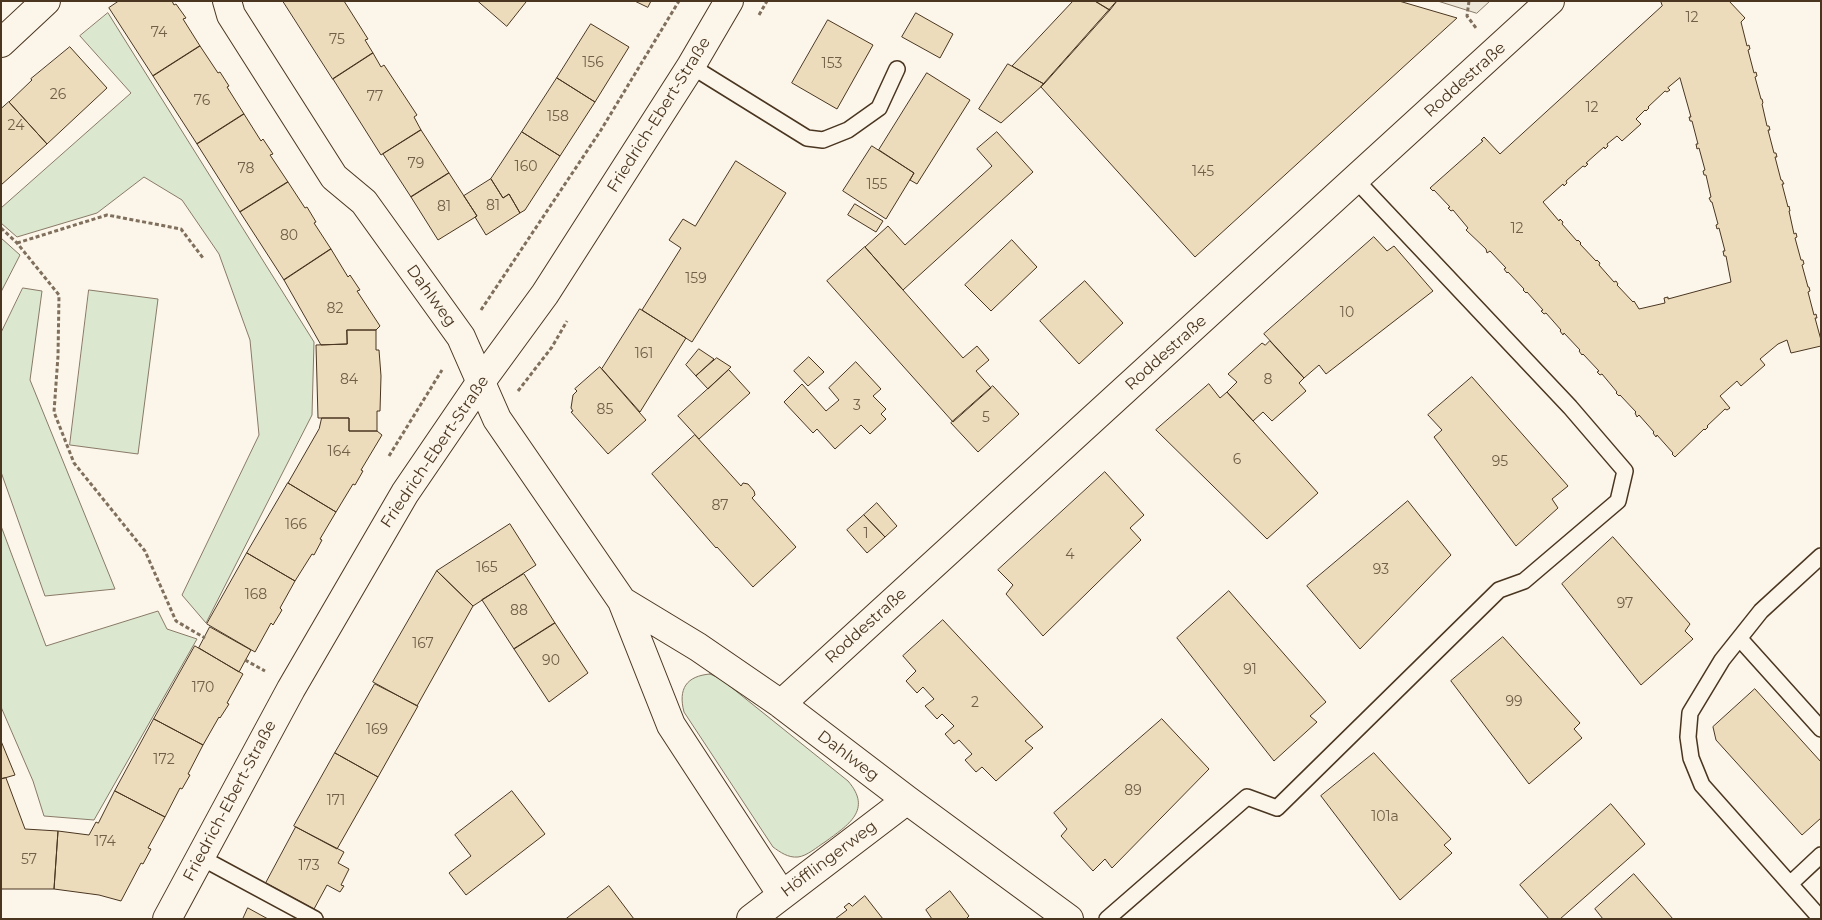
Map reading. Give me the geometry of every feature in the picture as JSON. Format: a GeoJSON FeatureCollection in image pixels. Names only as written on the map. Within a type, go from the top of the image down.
{"type":"FeatureCollection","features":[{"type":"Feature","properties":{"kind":"street"},"geometry":{"type":"LineString","coordinates":[[1,43],[46,1]]}},
{"type":"Feature","properties":{"kind":"street","name":"Dahlweg"},"geometry":{"type":"LineString","coordinates":[[227,1],[231,15],[334,178],[364,202],[461,338],[497,419],[622,601],[671,725],[782,895]]}},
{"type":"Feature","properties":{"kind":"street","name":"Friedrich-Ebert-Straße"},"geometry":{"type":"LineString","coordinates":[[167,919],[291,688],[404,493],[480,383],[545,294],[691,66],[729,1]]}},
{"type":"Feature","properties":{"kind":"street","name":"Roddestraße"},"geometry":{"type":"LineString","coordinates":[[781,704],[1550,1]]}},
{"type":"Feature","properties":{"kind":"street","name":"Dahlweg"},"geometry":{"type":"LineString","coordinates":[[622,601],[698,647],[781,704],[907,800],[1069,919]]}},
{"type":"Feature","properties":{"kind":"street","name":"Höfflingerweg"},"geometry":{"type":"LineString","coordinates":[[751,919],[907,800]]}},
{"type":"Feature","properties":{"kind":"lane"},"geometry":{"type":"LineString","coordinates":[[691,66],[807,138],[823,140],[848,130],[879,108],[897,68]]}},
{"type":"Feature","properties":{"kind":"lane"},"geometry":{"type":"LineString","coordinates":[[1107,919],[1247,797],[1277,808],[1499,590],[1524,581],[1618,501],[1625,471],[1570,407],[1355,179]]}},
{"type":"Feature","properties":{"kind":"lane"},"geometry":{"type":"LineString","coordinates":[[1820,919],[1702,785],[1691,758],[1688,737],[1690,713],[1722,660],[1762,611],[1821,556]]}},
{"type":"Feature","properties":{"kind":"lane"},"geometry":{"type":"LineString","coordinates":[[1740,639],[1821,729]]}},
{"type":"Feature","properties":{"kind":"lane"},"geometry":{"type":"LineString","coordinates":[[1790,884],[1821,855]]}},
{"type":"Feature","properties":{"kind":"lane"},"geometry":{"type":"LineString","coordinates":[[200,857],[315,919]]}},
{"type":"Feature","properties":{"kind":"path"},"geometry":{"type":"LineString","coordinates":[[757,18],[767,1]]}},
{"type":"Feature","properties":{"kind":"path"},"geometry":{"type":"LineString","coordinates":[[17,243],[108,214],[181,229],[203,258]]}},
{"type":"Feature","properties":{"kind":"path"},"geometry":{"type":"LineString","coordinates":[[1,228],[17,243],[59,295],[58,356],[54,412],[74,463],[145,551],[176,621],[205,638]]}},
{"type":"Feature","properties":{"kind":"path"},"geometry":{"type":"LineString","coordinates":[[497,419],[552,347],[572,313]]}},
{"type":"Feature","properties":{"kind":"green space"},"geometry":{"type":"Polygon","coordinates":[[[108,13],[314,342],[312,415],[206,623],[182,595],[259,435],[250,340],[219,254],[182,200],[144,177],[97,213],[17,237],[1,223],[1,208],[131,93],[80,36],[108,13]]]}},
{"type":"Feature","properties":{"kind":"green space"},"geometry":{"type":"Polygon","coordinates":[[[1,238],[20,255],[1,292],[1,238]]]}},
{"type":"Feature","properties":{"kind":"green space"},"geometry":{"type":"Polygon","coordinates":[[[23,288],[42,291],[30,380],[115,589],[45,596],[1,472],[1,333],[23,288]]]}},
{"type":"Feature","properties":{"kind":"green space"},"geometry":{"type":"Polygon","coordinates":[[[89,290],[158,299],[138,454],[70,445],[89,290]]]}},
{"type":"Feature","properties":{"kind":"green space"},"geometry":{"type":"Polygon","coordinates":[[[1,526],[46,646],[158,611],[167,629],[197,639],[94,820],[44,816],[33,781],[1,707],[1,526]]]}},
{"type":"Feature","properties":{"kind":"green space"},"geometry":{"type":"Polygon","coordinates":[[[710,674],[721,679],[848,781],[855,791],[858,809],[849,823],[808,853],[798,857],[791,857],[773,847],[684,712],[682,697],[686,685],[695,678],[710,674]]]}},
{"type":"Feature","properties":{"kind":"shaded area"},"geometry":{"type":"Polygon","coordinates":[[[1438,1],[1490,1],[1477,13],[1438,1]]]}},
{"type":"Feature","properties":{"kind":"building"},"geometry":{"type":"Polygon","coordinates":[[[119,1],[172,1],[186,18],[183,19],[200,46],[153,76],[109,8],[119,1]]]}},
{"type":"Feature","properties":{"kind":"building"},"geometry":{"type":"Polygon","coordinates":[[[283,1],[344,1],[368,39],[365,40],[373,53],[333,79],[283,1]]]}},
{"type":"Feature","properties":{"kind":"building"},"geometry":{"type":"Polygon","coordinates":[[[478,1],[526,1],[526,2],[507,26],[478,1]]]}},
{"type":"Feature","properties":{"kind":"building"},"geometry":{"type":"Polygon","coordinates":[[[635,1],[651,1],[648,7],[635,1]]]}},
{"type":"Feature","properties":{"kind":"building"},"geometry":{"type":"Polygon","coordinates":[[[1073,1],[1095,1],[1110,10],[1044,84],[1012,66],[1073,1]]]}},
{"type":"Feature","properties":{"kind":"building"},"geometry":{"type":"Polygon","coordinates":[[[1095,1],[1117,1],[1110,10],[1095,1]]]}},
{"type":"Feature","properties":{"kind":"building"},"geometry":{"type":"Polygon","coordinates":[[[1117,1],[1399,1],[1457,18],[1195,257],[1041,87],[1117,1]]]}},
{"type":"Feature","properties":{"kind":"building"},"geometry":{"type":"Polygon","coordinates":[[[1661,1],[1729,1],[1745,18],[1741,22],[1747,46],[1749,45],[1750,49],[1748,50],[1754,73],[1756,72],[1757,76],[1755,77],[1763,103],[1767,126],[1769,126],[1770,130],[1768,130],[1774,153],[1776,153],[1777,157],[1775,157],[1781,180],[1784,184],[1782,184],[1789,206],[1794,234],[1796,233],[1797,237],[1795,238],[1801,260],[1803,260],[1804,264],[1802,265],[1810,291],[1808,292],[1814,315],[1816,314],[1817,318],[1815,318],[1821,340],[1821,346],[1791,353],[1787,340],[1778,344],[1760,359],[1765,365],[1741,386],[1737,381],[1720,396],[1730,408],[1725,409],[1675,457],[1639,415],[1637,417],[1636,412],[1616,393],[1602,374],[1600,375],[1597,372],[1599,371],[1582,355],[1580,350],[1564,333],[1563,335],[1546,313],[1544,314],[1541,311],[1543,310],[1507,273],[1504,269],[1506,268],[1490,251],[1487,253],[1486,249],[1466,230],[1468,228],[1453,210],[1451,211],[1448,208],[1450,207],[1430,188],[1483,141],[1481,140],[1484,137],[1500,154],[1662,6],[1661,1]],[[1680,78],[1668,88],[1670,90],[1665,91],[1636,119],[1641,124],[1622,141],[1617,136],[1607,144],[1608,146],[1605,149],[1604,147],[1586,163],[1588,164],[1585,167],[1583,166],[1566,181],[1567,183],[1564,186],[1563,184],[1543,202],[1559,221],[1560,219],[1563,222],[1562,224],[1577,241],[1600,263],[1599,265],[1614,282],[1616,281],[1617,285],[1634,301],[1639,309],[1665,303],[1664,298],[1668,297],[1668,299],[1731,282],[1719,228],[1717,229],[1716,225],[1718,224],[1712,202],[1709,198],[1711,197],[1706,175],[1704,175],[1703,171],[1705,170],[1699,148],[1697,149],[1696,144],[1698,144],[1692,121],[1690,121],[1689,117],[1691,117],[1680,78]]]}},
{"type":"Feature","properties":{"kind":"building"},"geometry":{"type":"Polygon","coordinates":[[[916,13],[953,34],[940,58],[902,37],[916,13]]]}},
{"type":"Feature","properties":{"kind":"building"},"geometry":{"type":"Polygon","coordinates":[[[828,20],[873,45],[837,109],[792,83],[828,20]]]}},
{"type":"Feature","properties":{"kind":"building"},"geometry":{"type":"Polygon","coordinates":[[[591,24],[629,47],[595,102],[557,78],[591,24]]]}},
{"type":"Feature","properties":{"kind":"building"},"geometry":{"type":"Polygon","coordinates":[[[200,46],[218,73],[220,72],[244,114],[197,144],[153,76],[200,46]]]}},
{"type":"Feature","properties":{"kind":"building"},"geometry":{"type":"Polygon","coordinates":[[[70,47],[107,88],[47,144],[9,102],[31,79],[70,47]]]}},
{"type":"Feature","properties":{"kind":"building"},"geometry":{"type":"Polygon","coordinates":[[[373,53],[381,67],[384,65],[417,115],[414,117],[421,130],[381,155],[333,79],[373,53]]]}},
{"type":"Feature","properties":{"kind":"building"},"geometry":{"type":"Polygon","coordinates":[[[1008,64],[1044,84],[1001,123],[979,109],[1008,64]]]}},
{"type":"Feature","properties":{"kind":"building"},"geometry":{"type":"Polygon","coordinates":[[[927,73],[970,100],[917,184],[910,180],[914,173],[879,150],[927,73]]]}},
{"type":"Feature","properties":{"kind":"building"},"geometry":{"type":"Polygon","coordinates":[[[557,78],[595,102],[560,156],[522,132],[557,78]]]}},
{"type":"Feature","properties":{"kind":"building"},"geometry":{"type":"Polygon","coordinates":[[[9,102],[47,144],[1,185],[1,109],[9,102]]]}},
{"type":"Feature","properties":{"kind":"building"},"geometry":{"type":"Polygon","coordinates":[[[244,114],[261,141],[263,139],[273,154],[270,155],[288,182],[240,212],[197,144],[244,114]]]}},
{"type":"Feature","properties":{"kind":"building"},"geometry":{"type":"Polygon","coordinates":[[[421,130],[449,173],[411,197],[383,154],[421,130]]]}},
{"type":"Feature","properties":{"kind":"building"},"geometry":{"type":"Polygon","coordinates":[[[522,132],[560,156],[525,210],[520,213],[509,194],[503,198],[491,179],[522,132]]]}},
{"type":"Feature","properties":{"kind":"building"},"geometry":{"type":"Polygon","coordinates":[[[997,132],[1033,172],[903,290],[865,247],[888,226],[905,245],[992,166],[977,149],[997,132]]]}},
{"type":"Feature","properties":{"kind":"building"},"geometry":{"type":"Polygon","coordinates":[[[872,146],[914,173],[886,219],[843,191],[872,146]]]}},
{"type":"Feature","properties":{"kind":"building"},"geometry":{"type":"Polygon","coordinates":[[[736,161],[786,193],[692,342],[642,310],[681,248],[669,240],[683,219],[695,226],[736,161]]]}},
{"type":"Feature","properties":{"kind":"building"},"geometry":{"type":"Polygon","coordinates":[[[449,173],[477,216],[438,240],[411,197],[449,173]]]}},
{"type":"Feature","properties":{"kind":"building"},"geometry":{"type":"Polygon","coordinates":[[[491,179],[503,198],[509,194],[520,213],[486,235],[464,196],[491,179]]]}},
{"type":"Feature","properties":{"kind":"building"},"geometry":{"type":"Polygon","coordinates":[[[288,182],[305,208],[307,207],[316,222],[314,223],[331,249],[284,280],[240,212],[288,182]]]}},
{"type":"Feature","properties":{"kind":"building"},"geometry":{"type":"Polygon","coordinates":[[[855,204],[883,221],[876,232],[848,215],[855,204]]]}},
{"type":"Feature","properties":{"kind":"building"},"geometry":{"type":"Polygon","coordinates":[[[1374,237],[1387,251],[1394,246],[1433,291],[1326,374],[1319,365],[1304,378],[1264,334],[1374,237]]]}},
{"type":"Feature","properties":{"kind":"building"},"geometry":{"type":"Polygon","coordinates":[[[1012,240],[1037,267],[991,311],[965,285],[1012,240]]]}},
{"type":"Feature","properties":{"kind":"building"},"geometry":{"type":"Polygon","coordinates":[[[865,247],[963,358],[977,346],[989,360],[976,371],[991,388],[953,422],[827,281],[865,247]]]}},
{"type":"Feature","properties":{"kind":"building"},"geometry":{"type":"Polygon","coordinates":[[[331,249],[348,277],[350,275],[360,290],[357,291],[380,326],[376,330],[347,330],[347,344],[321,345],[284,280],[331,249]]]}},
{"type":"Feature","properties":{"kind":"building"},"geometry":{"type":"Polygon","coordinates":[[[1085,281],[1123,323],[1079,364],[1040,321],[1085,281]]]}},
{"type":"Feature","properties":{"kind":"building"},"geometry":{"type":"Polygon","coordinates":[[[640,309],[686,338],[640,412],[602,369],[640,309]]]}},
{"type":"Feature","properties":{"kind":"building"},"geometry":{"type":"Polygon","coordinates":[[[347,330],[376,330],[376,350],[379,350],[381,376],[380,411],[377,411],[377,431],[349,431],[349,418],[318,418],[316,345],[347,344],[347,330]]]}},
{"type":"Feature","properties":{"kind":"building"},"geometry":{"type":"Polygon","coordinates":[[[1270,341],[1304,378],[1299,383],[1306,391],[1272,421],[1263,412],[1253,421],[1227,392],[1237,382],[1228,374],[1262,343],[1265,345],[1270,341]]]}},
{"type":"Feature","properties":{"kind":"building"},"geometry":{"type":"Polygon","coordinates":[[[699,349],[714,359],[696,376],[686,365],[699,349]]]}},
{"type":"Feature","properties":{"kind":"building"},"geometry":{"type":"Polygon","coordinates":[[[809,357],[824,372],[808,386],[794,371],[809,357]]]}},
{"type":"Feature","properties":{"kind":"building"},"geometry":{"type":"Polygon","coordinates":[[[717,358],[731,367],[708,389],[696,376],[717,358]]]}},
{"type":"Feature","properties":{"kind":"building"},"geometry":{"type":"Polygon","coordinates":[[[856,362],[881,389],[873,396],[886,409],[881,414],[886,419],[870,434],[861,425],[835,449],[817,429],[813,433],[784,402],[802,384],[826,411],[839,400],[829,388],[856,362]]]}},
{"type":"Feature","properties":{"kind":"building"},"geometry":{"type":"Polygon","coordinates":[[[600,367],[646,420],[608,454],[571,412],[573,411],[571,408],[573,395],[577,391],[575,389],[600,367]]]}},
{"type":"Feature","properties":{"kind":"building"},"geometry":{"type":"Polygon","coordinates":[[[729,370],[750,393],[699,439],[678,416],[729,370]]]}},
{"type":"Feature","properties":{"kind":"building"},"geometry":{"type":"Polygon","coordinates":[[[1472,377],[1568,486],[1552,499],[1558,508],[1516,546],[1434,437],[1442,430],[1428,415],[1472,377]]]}},
{"type":"Feature","properties":{"kind":"building"},"geometry":{"type":"Polygon","coordinates":[[[1209,384],[1220,398],[1227,392],[1318,493],[1267,539],[1156,430],[1209,384]]]}},
{"type":"Feature","properties":{"kind":"building"},"geometry":{"type":"Polygon","coordinates":[[[993,386],[1019,414],[978,452],[951,423],[993,386]]]}},
{"type":"Feature","properties":{"kind":"building"},"geometry":{"type":"Polygon","coordinates":[[[322,418],[349,418],[349,431],[377,431],[382,435],[361,470],[363,471],[355,485],[353,484],[336,512],[288,483],[319,429],[322,418]]]}},
{"type":"Feature","properties":{"kind":"building"},"geometry":{"type":"Polygon","coordinates":[[[695,435],[741,486],[743,483],[748,484],[754,491],[755,495],[752,498],[796,547],[753,587],[716,548],[652,474],[695,435]]]}},
{"type":"Feature","properties":{"kind":"building"},"geometry":{"type":"Polygon","coordinates":[[[1105,472],[1144,515],[1130,528],[1141,540],[1043,636],[1006,594],[1013,585],[998,570],[1105,472]]]}},
{"type":"Feature","properties":{"kind":"building"},"geometry":{"type":"Polygon","coordinates":[[[288,483],[336,512],[320,539],[322,540],[314,555],[312,554],[295,581],[247,553],[288,483]]]}},
{"type":"Feature","properties":{"kind":"building"},"geometry":{"type":"Polygon","coordinates":[[[1408,501],[1451,555],[1360,649],[1307,586],[1408,501]]]}},
{"type":"Feature","properties":{"kind":"building"},"geometry":{"type":"Polygon","coordinates":[[[877,503],[897,526],[885,537],[864,515],[877,503]]]}},
{"type":"Feature","properties":{"kind":"building"},"geometry":{"type":"Polygon","coordinates":[[[864,515],[885,537],[867,553],[847,530],[864,515]]]}},
{"type":"Feature","properties":{"kind":"building"},"geometry":{"type":"Polygon","coordinates":[[[510,524],[536,565],[473,606],[437,571],[510,524]]]}},
{"type":"Feature","properties":{"kind":"building"},"geometry":{"type":"Polygon","coordinates":[[[1613,537],[1690,624],[1685,631],[1693,639],[1641,685],[1562,584],[1613,537]]]}},
{"type":"Feature","properties":{"kind":"building"},"geometry":{"type":"Polygon","coordinates":[[[247,553],[295,581],[280,608],[282,610],[273,625],[271,623],[255,652],[207,624],[247,553]]]}},
{"type":"Feature","properties":{"kind":"building"},"geometry":{"type":"Polygon","coordinates":[[[437,571],[473,606],[417,706],[373,682],[437,571]]]}},
{"type":"Feature","properties":{"kind":"building"},"geometry":{"type":"Polygon","coordinates":[[[524,574],[555,623],[514,649],[482,600],[524,574]]]}},
{"type":"Feature","properties":{"kind":"building"},"geometry":{"type":"Polygon","coordinates":[[[1229,591],[1326,702],[1310,716],[1317,722],[1274,761],[1177,638],[1229,591]]]}},
{"type":"Feature","properties":{"kind":"building"},"geometry":{"type":"Polygon","coordinates":[[[943,620],[1043,727],[1025,741],[1033,748],[996,781],[982,767],[976,772],[965,760],[972,754],[959,740],[954,744],[945,734],[954,726],[942,714],[937,719],[925,706],[934,699],[923,687],[917,693],[906,681],[916,671],[903,656],[943,620]]]}},
{"type":"Feature","properties":{"kind":"building"},"geometry":{"type":"Polygon","coordinates":[[[555,623],[588,673],[549,702],[514,649],[555,623]]]}},
{"type":"Feature","properties":{"kind":"building"},"geometry":{"type":"Polygon","coordinates":[[[210,627],[251,650],[239,672],[199,648],[210,627]]]}},
{"type":"Feature","properties":{"kind":"building"},"geometry":{"type":"Polygon","coordinates":[[[1503,637],[1580,723],[1574,729],[1582,738],[1529,784],[1451,681],[1503,637]]]}},
{"type":"Feature","properties":{"kind":"building"},"geometry":{"type":"Polygon","coordinates":[[[195,646],[243,674],[227,703],[229,704],[203,745],[154,719],[195,646]]]}},
{"type":"Feature","properties":{"kind":"building"},"geometry":{"type":"Polygon","coordinates":[[[375,684],[418,706],[378,777],[335,753],[375,684]]]}},
{"type":"Feature","properties":{"kind":"building"},"geometry":{"type":"Polygon","coordinates":[[[1755,689],[1821,762],[1821,818],[1802,835],[1716,740],[1713,727],[1755,689]]]}},
{"type":"Feature","properties":{"kind":"building"},"geometry":{"type":"Polygon","coordinates":[[[154,719],[203,745],[188,774],[190,775],[182,789],[180,788],[165,817],[115,791],[154,719]]]}},
{"type":"Feature","properties":{"kind":"building"},"geometry":{"type":"Polygon","coordinates":[[[1162,719],[1209,769],[1112,868],[1105,859],[1093,871],[1061,836],[1067,829],[1054,813],[1162,719]]]}},
{"type":"Feature","properties":{"kind":"building"},"geometry":{"type":"Polygon","coordinates":[[[1,741],[15,775],[1,779],[1,741]]]}},
{"type":"Feature","properties":{"kind":"building"},"geometry":{"type":"Polygon","coordinates":[[[335,753],[378,777],[337,849],[294,826],[335,753]]]}},
{"type":"Feature","properties":{"kind":"building"},"geometry":{"type":"Polygon","coordinates":[[[1374,753],[1451,839],[1444,845],[1452,853],[1400,900],[1321,796],[1374,753]]]}},
{"type":"Feature","properties":{"kind":"building"},"geometry":{"type":"Polygon","coordinates":[[[6,778],[25,829],[58,831],[54,889],[1,889],[1,779],[6,778]]]}},
{"type":"Feature","properties":{"kind":"building"},"geometry":{"type":"Polygon","coordinates":[[[115,791],[165,817],[148,848],[151,849],[143,864],[141,863],[121,901],[99,895],[54,889],[58,831],[89,835],[96,822],[98,823],[115,791]]]}},
{"type":"Feature","properties":{"kind":"building"},"geometry":{"type":"Polygon","coordinates":[[[512,791],[545,834],[466,895],[449,873],[471,856],[455,835],[512,791]]]}},
{"type":"Feature","properties":{"kind":"building"},"geometry":{"type":"Polygon","coordinates":[[[1611,804],[1645,844],[1560,919],[1549,919],[1520,885],[1611,804]]]}},
{"type":"Feature","properties":{"kind":"building"},"geometry":{"type":"Polygon","coordinates":[[[296,827],[344,852],[338,863],[349,869],[341,885],[344,886],[340,892],[327,885],[314,909],[266,883],[296,827]]]}},
{"type":"Feature","properties":{"kind":"building"},"geometry":{"type":"Polygon","coordinates":[[[1634,874],[1673,919],[1603,919],[1595,909],[1634,874]]]}},
{"type":"Feature","properties":{"kind":"building"},"geometry":{"type":"Polygon","coordinates":[[[609,886],[634,919],[566,919],[609,886]]]}},
{"type":"Feature","properties":{"kind":"building"},"geometry":{"type":"Polygon","coordinates":[[[950,891],[969,916],[966,919],[932,919],[926,910],[950,891]]]}},
{"type":"Feature","properties":{"kind":"building"},"geometry":{"type":"Polygon","coordinates":[[[865,896],[883,919],[835,919],[847,910],[844,907],[849,903],[852,906],[865,896]]]}},
{"type":"Feature","properties":{"kind":"building"},"geometry":{"type":"Polygon","coordinates":[[[248,908],[268,919],[243,919],[248,908]]]}}]}
